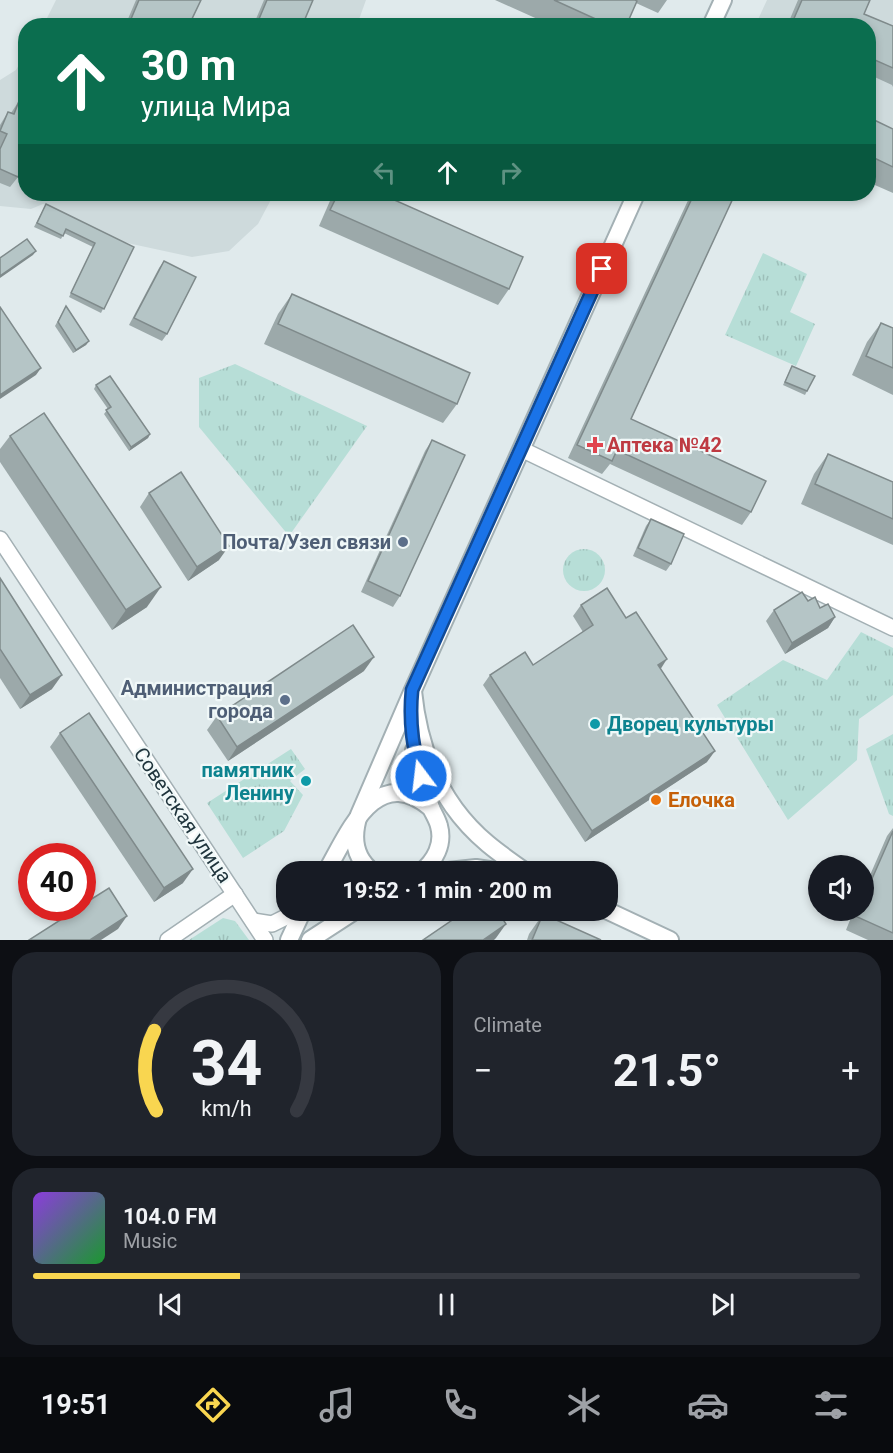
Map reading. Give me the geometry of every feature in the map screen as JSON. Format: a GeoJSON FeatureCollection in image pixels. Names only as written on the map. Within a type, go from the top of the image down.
{"type":"FeatureCollection","features":[{"type":"Feature","properties":{"kind":"street"},"geometry":{"type":"LineString","coordinates":[[715,18],[723,0]]}},
{"type":"Feature","properties":{"kind":"street"},"geometry":{"type":"LineString","coordinates":[[332,861],[359,814],[412,690],[633,201]]}},
{"type":"Feature","properties":{"kind":"street"},"geometry":{"type":"LineString","coordinates":[[521,449],[893,628]]}},
{"type":"Feature","properties":{"kind":"street","name":"Советская улица"},"geometry":{"type":"LineString","coordinates":[[0,539],[266,940]]}},
{"type":"Feature","properties":{"kind":"street"},"geometry":{"type":"LineString","coordinates":[[412,690],[410,711],[413,745],[440,828],[440,844],[432,861]]}},
{"type":"Feature","properties":{"kind":"street"},"geometry":{"type":"LineString","coordinates":[[412,690],[422,747],[447,800],[466,823],[510,861]]}},
{"type":"Feature","properties":{"kind":"street"},"geometry":{"type":"LineString","coordinates":[[363,861],[359,856],[354,841],[359,814],[372,801],[385,794],[405,793],[419,798],[484,848],[506,861]]}},
{"type":"Feature","properties":{"kind":"street"},"geometry":{"type":"LineString","coordinates":[[168,940],[235,894]]}},
{"type":"Feature","properties":{"kind":"street"},"geometry":{"type":"LineString","coordinates":[[618,916],[670,940]]}},
{"type":"Feature","properties":{"kind":"street"},"geometry":{"type":"LineString","coordinates":[[253,921],[272,924],[278,921]]}},
{"type":"Feature","properties":{"kind":"street"},"geometry":{"type":"LineString","coordinates":[[289,940],[297,921]]}},
{"type":"Feature","properties":{"kind":"street"},"geometry":{"type":"LineString","coordinates":[[310,940],[339,921]]}},
{"type":"Feature","properties":{"kind":"shaded area"},"geometry":{"type":"Polygon","coordinates":[[[56,0],[366,0],[360,18],[47,18],[56,0]]]}},
{"type":"Feature","properties":{"kind":"shaded area"},"geometry":{"type":"Polygon","coordinates":[[[767,0],[893,0],[893,134],[876,126],[876,18],[759,18],[767,0]]]}},
{"type":"Feature","properties":{"kind":"shaded area"},"geometry":{"type":"Polygon","coordinates":[[[18,66],[18,201],[270,201],[258,224],[229,251],[192,257],[118,241],[43,204],[31,209],[0,206],[0,80],[18,66]]]}},
{"type":"Feature","properties":{"kind":"green space"},"geometry":{"type":"Polygon","coordinates":[[[763,253],[807,274],[790,312],[815,324],[796,366],[725,335],[763,253]]]}},
{"type":"Feature","properties":{"kind":"green space"},"geometry":{"type":"Polygon","coordinates":[[[235,364],[367,426],[289,536],[199,427],[199,378],[235,364]]]}},
{"type":"Feature","properties":{"kind":"green space"},"geometry":{"type":"Polygon","coordinates":[[[584,549],[599,555],[605,570],[599,585],[584,591],[569,585],[563,570],[569,555],[584,549]]]}},
{"type":"Feature","properties":{"kind":"green space"},"geometry":{"type":"Polygon","coordinates":[[[861,632],[893,648],[893,695],[859,719],[857,760],[788,820],[717,705],[783,660],[827,680],[861,632]]]}},
{"type":"Feature","properties":{"kind":"green space"},"geometry":{"type":"Polygon","coordinates":[[[893,734],[893,816],[889,814],[866,749],[893,734]]]}},
{"type":"Feature","properties":{"kind":"green space"},"geometry":{"type":"Polygon","coordinates":[[[291,749],[305,769],[290,781],[303,795],[284,831],[243,858],[207,803],[291,749]]]}},
{"type":"Feature","properties":{"kind":"green space"},"geometry":{"type":"Polygon","coordinates":[[[223,918],[235,921],[249,940],[189,940],[223,918]]]}},
{"type":"Feature","properties":{"kind":"building"},"geometry":{"type":"Polygon","coordinates":[[[139,0],[201,0],[192,18],[131,18],[139,0]]]}},
{"type":"Feature","properties":{"kind":"building"},"geometry":{"type":"Polygon","coordinates":[[[267,0],[313,0],[305,18],[259,18],[267,0]]]}},
{"type":"Feature","properties":{"kind":"building"},"geometry":{"type":"Polygon","coordinates":[[[554,0],[637,1],[630,18],[593,18],[554,0]]]}},
{"type":"Feature","properties":{"kind":"building"},"geometry":{"type":"Polygon","coordinates":[[[802,0],[870,0],[864,14],[874,18],[794,18],[802,0]]]}},
{"type":"Feature","properties":{"kind":"building"},"geometry":{"type":"Polygon","coordinates":[[[876,19],[893,26],[893,68],[876,61],[876,19]]]}},
{"type":"Feature","properties":{"kind":"building"},"geometry":{"type":"Polygon","coordinates":[[[18,104],[18,177],[0,169],[0,149],[7,134],[0,131],[8,112],[14,114],[18,104]]]}},
{"type":"Feature","properties":{"kind":"building"},"geometry":{"type":"Polygon","coordinates":[[[876,121],[893,129],[893,167],[876,159],[876,121]]]}},
{"type":"Feature","properties":{"kind":"building"},"geometry":{"type":"Polygon","coordinates":[[[334,201],[397,201],[523,257],[509,289],[330,210],[334,201]]]}},
{"type":"Feature","properties":{"kind":"building"},"geometry":{"type":"Polygon","coordinates":[[[691,201],[732,201],[631,419],[766,481],[751,512],[617,450],[612,461],[577,445],[691,201]]]}},
{"type":"Feature","properties":{"kind":"building"},"geometry":{"type":"Polygon","coordinates":[[[46,204],[134,247],[104,309],[71,293],[95,243],[66,229],[63,236],[37,223],[46,204]]]}},
{"type":"Feature","properties":{"kind":"building"},"geometry":{"type":"Polygon","coordinates":[[[27,239],[36,251],[0,276],[0,258],[27,239]]]}},
{"type":"Feature","properties":{"kind":"building"},"geometry":{"type":"Polygon","coordinates":[[[164,261],[196,277],[167,334],[134,318],[164,261]]]}},
{"type":"Feature","properties":{"kind":"building"},"geometry":{"type":"Polygon","coordinates":[[[292,294],[470,373],[457,404],[278,324],[292,294]]]}},
{"type":"Feature","properties":{"kind":"building"},"geometry":{"type":"Polygon","coordinates":[[[66,306],[89,341],[76,350],[58,322],[66,306]]]}},
{"type":"Feature","properties":{"kind":"building"},"geometry":{"type":"Polygon","coordinates":[[[0,307],[41,368],[0,395],[0,307]]]}},
{"type":"Feature","properties":{"kind":"building"},"geometry":{"type":"Polygon","coordinates":[[[881,323],[893,328],[893,368],[866,356],[881,323]]]}},
{"type":"Feature","properties":{"kind":"building"},"geometry":{"type":"Polygon","coordinates":[[[792,366],[815,376],[807,391],[785,382],[792,366]]]}},
{"type":"Feature","properties":{"kind":"building"},"geometry":{"type":"Polygon","coordinates":[[[110,376],[150,434],[131,447],[106,410],[111,407],[96,385],[110,376]]]}},
{"type":"Feature","properties":{"kind":"building"},"geometry":{"type":"Polygon","coordinates":[[[44,413],[161,587],[126,610],[10,436],[44,413]]]}},
{"type":"Feature","properties":{"kind":"building","name":"Почта/Узел связи"},"geometry":{"type":"Polygon","coordinates":[[[432,440],[465,455],[400,596],[368,581],[432,440]]]}},
{"type":"Feature","properties":{"kind":"building"},"geometry":{"type":"Polygon","coordinates":[[[828,454],[893,482],[893,519],[815,484],[828,454]]]}},
{"type":"Feature","properties":{"kind":"building"},"geometry":{"type":"Polygon","coordinates":[[[181,472],[229,546],[197,567],[149,493],[181,472]]]}},
{"type":"Feature","properties":{"kind":"building"},"geometry":{"type":"Polygon","coordinates":[[[651,519],[684,534],[671,564],[638,548],[651,519]]]}},
{"type":"Feature","properties":{"kind":"building"},"geometry":{"type":"Polygon","coordinates":[[[0,578],[62,675],[30,695],[0,649],[0,578]]]}},
{"type":"Feature","properties":{"kind":"building","name":"Дворец культуры"},"geometry":{"type":"Polygon","coordinates":[[[607,588],[626,618],[636,612],[667,659],[658,665],[715,751],[592,831],[490,675],[525,652],[533,665],[593,625],[581,605],[607,588]]]}},
{"type":"Feature","properties":{"kind":"building"},"geometry":{"type":"Polygon","coordinates":[[[802,592],[808,601],[815,597],[820,608],[828,604],[835,617],[792,643],[774,610],[802,592]]]}},
{"type":"Feature","properties":{"kind":"building","name":"Администрация города"},"geometry":{"type":"Polygon","coordinates":[[[353,625],[374,657],[237,747],[217,716],[353,625]]]}},
{"type":"Feature","properties":{"kind":"building"},"geometry":{"type":"Polygon","coordinates":[[[89,713],[193,869],[164,888],[60,733],[89,713]]]}},
{"type":"Feature","properties":{"kind":"building"},"geometry":{"type":"Polygon","coordinates":[[[893,831],[893,933],[866,921],[874,921],[874,874],[893,831]]]}},
{"type":"Feature","properties":{"kind":"building"},"geometry":{"type":"Polygon","coordinates":[[[109,888],[127,916],[90,940],[29,940],[59,921],[96,921],[96,896],[109,888]]]}},
{"type":"Feature","properties":{"kind":"building"},"geometry":{"type":"Polygon","coordinates":[[[451,921],[504,921],[506,924],[483,940],[423,940],[451,921]]]}},
{"type":"Feature","properties":{"kind":"building"},"geometry":{"type":"Polygon","coordinates":[[[540,921],[559,921],[601,940],[532,940],[540,921]]]}},
{"type":"Feature","properties":{"kind":"place","name":"Аптека №42"},"geometry":{"type":"Point","coordinates":[595,445]}},
{"type":"Feature","properties":{"kind":"place","name":"Почта/Узел связи"},"geometry":{"type":"Point","coordinates":[403,542]}},
{"type":"Feature","properties":{"kind":"place","name":"Администрация города"},"geometry":{"type":"Point","coordinates":[285,700]}},
{"type":"Feature","properties":{"kind":"place","name":"Дворец культуры"},"geometry":{"type":"Point","coordinates":[595,724]}},
{"type":"Feature","properties":{"kind":"place","name":"памятник Ленину"},"geometry":{"type":"Point","coordinates":[306,781]}},
{"type":"Feature","properties":{"kind":"place","name":"Елочка"},"geometry":{"type":"Point","coordinates":[656,800]}},
{"type":"Feature","properties":{"kind":"route"},"geometry":{"type":"LineString","coordinates":[[421,776],[411,730],[412,690],[602,269]]}}]}
